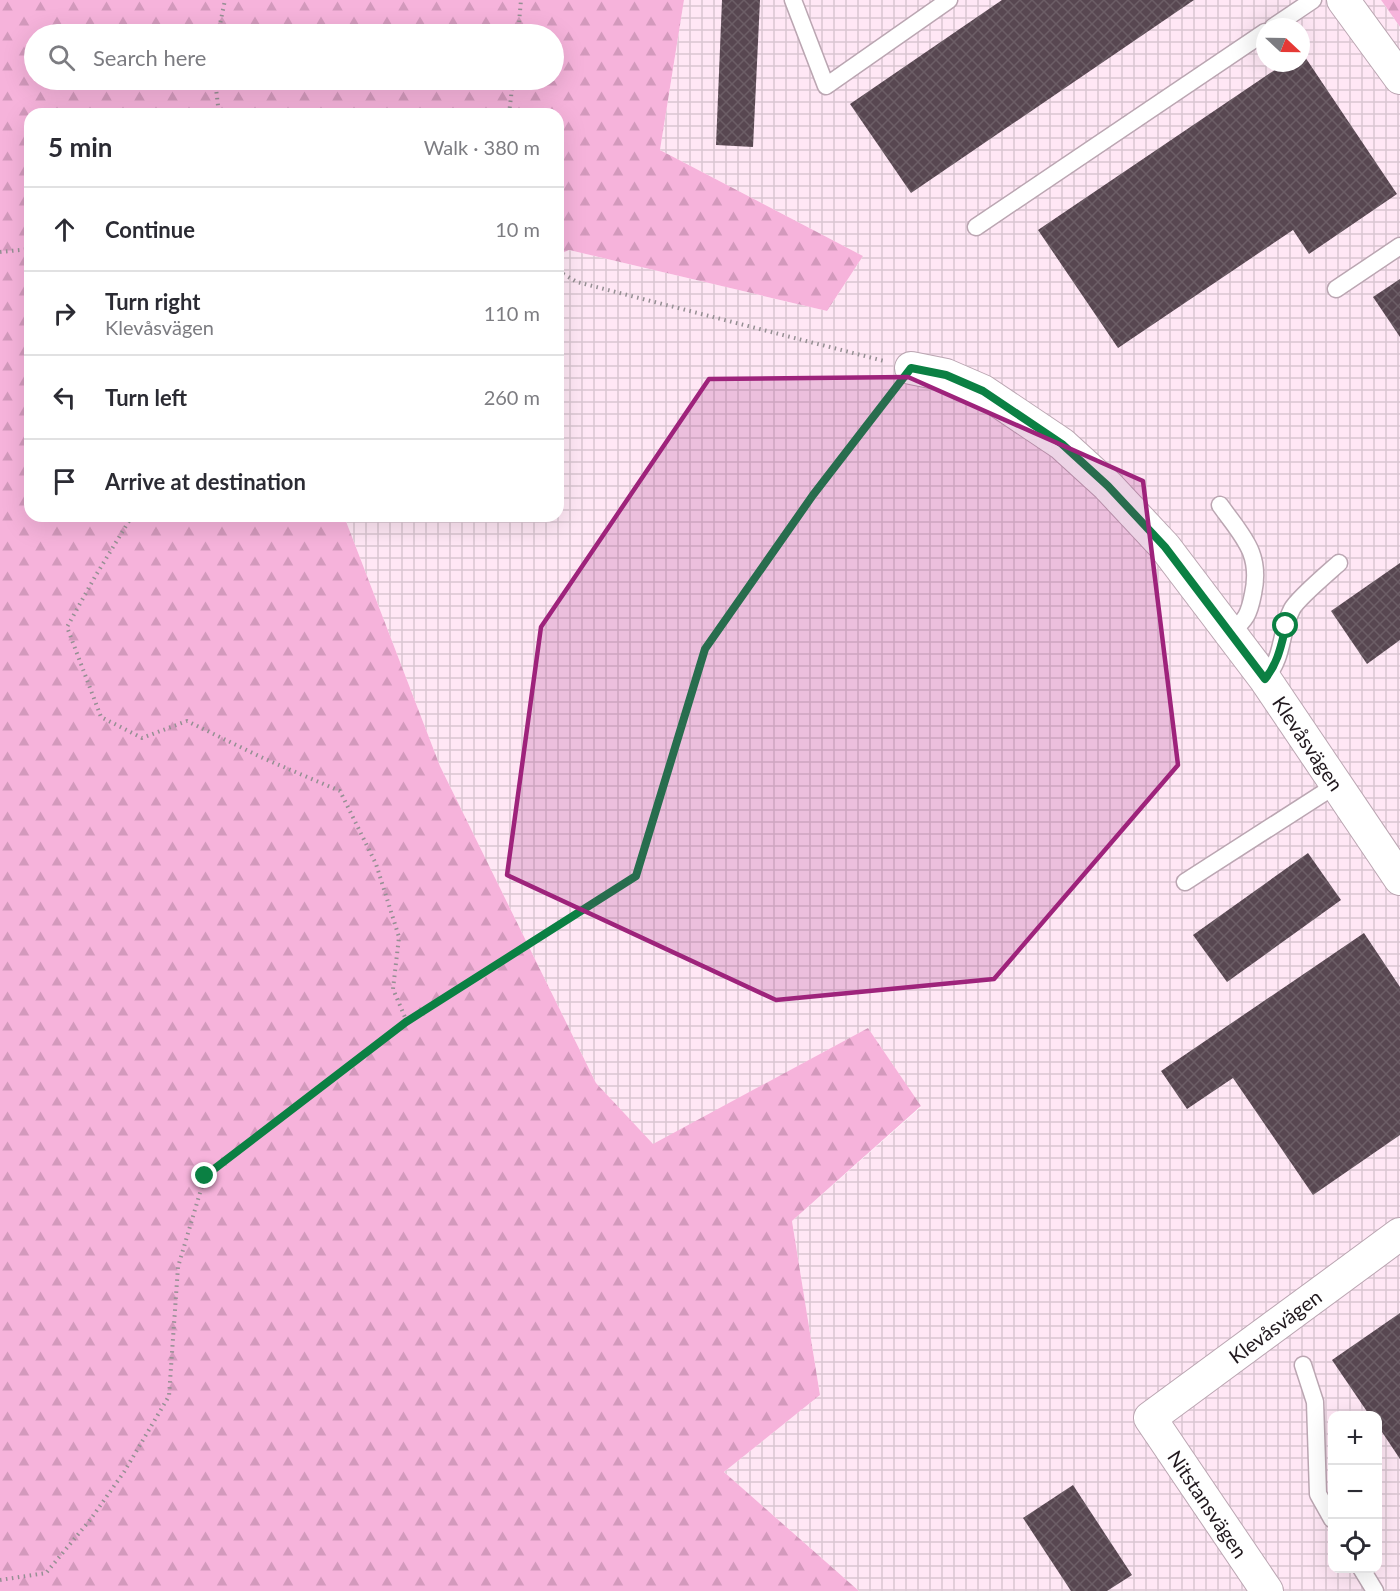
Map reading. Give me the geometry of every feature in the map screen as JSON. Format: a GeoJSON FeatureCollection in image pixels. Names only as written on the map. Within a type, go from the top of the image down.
{"type":"FeatureCollection","features":[{"type":"Feature","properties":{"kind":"street"},"geometry":{"type":"LineString","coordinates":[[1342,0],[1400,78]]}},
{"type":"Feature","properties":{"kind":"street","name":"Klevåsvägen"},"geometry":{"type":"LineString","coordinates":[[911,368],[946,375],[983,391],[1062,444],[1108,486],[1165,547],[1265,679],[1400,879]]}},
{"type":"Feature","properties":{"kind":"street","name":"Klevåsvägen"},"geometry":{"type":"LineString","coordinates":[[1150,1418],[1400,1234]]}},
{"type":"Feature","properties":{"kind":"street","name":"Nitstansvägen"},"geometry":{"type":"LineString","coordinates":[[1150,1418],[1267,1591]]}},
{"type":"Feature","properties":{"kind":"lane"},"geometry":{"type":"LineString","coordinates":[[793,0],[826,86],[949,0]]}},
{"type":"Feature","properties":{"kind":"lane"},"geometry":{"type":"LineString","coordinates":[[1286,18],[1313,0]]}},
{"type":"Feature","properties":{"kind":"lane"},"geometry":{"type":"LineString","coordinates":[[976,226],[1256,38]]}},
{"type":"Feature","properties":{"kind":"lane"},"geometry":{"type":"LineString","coordinates":[[1336,289],[1400,246]]}},
{"type":"Feature","properties":{"kind":"lane"},"geometry":{"type":"LineString","coordinates":[[1220,505],[1248,544],[1256,564],[1256,579],[1245,620],[1230,634]]}},
{"type":"Feature","properties":{"kind":"lane"},"geometry":{"type":"LineString","coordinates":[[1265,679],[1279,657],[1292,607],[1339,563]]}},
{"type":"Feature","properties":{"kind":"lane"},"geometry":{"type":"LineString","coordinates":[[1185,882],[1336,785]]}},
{"type":"Feature","properties":{"kind":"lane"},"geometry":{"type":"LineString","coordinates":[[1303,1365],[1314,1402],[1318,1494],[1328,1512]]}},
{"type":"Feature","properties":{"kind":"lane"},"geometry":{"type":"LineString","coordinates":[[1364,1573],[1375,1591]]}},
{"type":"Feature","properties":{"kind":"path"},"geometry":{"type":"LineString","coordinates":[[220,24],[225,0]]}},
{"type":"Feature","properties":{"kind":"path"},"geometry":{"type":"LineString","coordinates":[[519,24],[521,0]]}},
{"type":"Feature","properties":{"kind":"path"},"geometry":{"type":"LineString","coordinates":[[216,90],[218,108]]}},
{"type":"Feature","properties":{"kind":"path"},"geometry":{"type":"LineString","coordinates":[[510,108],[512,90]]}},
{"type":"Feature","properties":{"kind":"path"},"geometry":{"type":"LineString","coordinates":[[0,252],[24,250]]}},
{"type":"Feature","properties":{"kind":"path"},"geometry":{"type":"LineString","coordinates":[[0,1580],[46,1573],[90,1520],[124,1472],[169,1396],[178,1267],[205,1176],[406,1022],[636,876],[705,649],[813,495],[911,368],[577,282],[564,275]]}},
{"type":"Feature","properties":{"kind":"path"},"geometry":{"type":"LineString","coordinates":[[128,522],[67,627],[101,717],[142,738],[187,721],[265,759],[340,791],[376,864],[399,937],[393,989],[406,1022]]}},
{"type":"Feature","properties":{"kind":"highlighted area"},"geometry":{"type":"Polygon","coordinates":[[[908,377],[1143,481],[1178,765],[994,979],[776,1000],[507,875],[541,627],[709,379],[908,377]]]}},
{"type":"Feature","properties":{"kind":"shaded area"},"geometry":{"type":"Polygon","coordinates":[[[684,0],[1381,0],[1400,27],[1400,1591],[859,1591],[724,1472],[820,1395],[792,1221],[921,1107],[868,1028],[653,1145],[596,1083],[440,766],[346,522],[564,522],[564,252],[569,250],[827,311],[863,256],[660,150],[684,0]]]}},
{"type":"Feature","properties":{"kind":"green space"},"geometry":{"type":"Polygon","coordinates":[[[0,0],[684,0],[660,150],[863,256],[827,311],[569,250],[564,252],[564,108],[24,108],[24,522],[346,522],[440,766],[596,1083],[653,1144],[868,1028],[921,1106],[792,1221],[820,1395],[724,1472],[859,1591],[0,1591],[0,0]]]}},
{"type":"Feature","properties":{"kind":"green space"},"geometry":{"type":"Polygon","coordinates":[[[1381,0],[1400,0],[1400,27],[1381,0]]]}},
{"type":"Feature","properties":{"kind":"building"},"geometry":{"type":"Polygon","coordinates":[[[722,0],[760,0],[753,147],[716,145],[722,0]]]}},
{"type":"Feature","properties":{"kind":"building"},"geometry":{"type":"Polygon","coordinates":[[[1002,0],[1194,0],[911,193],[850,104],[1002,0]]]}},
{"type":"Feature","properties":{"kind":"building"},"geometry":{"type":"Polygon","coordinates":[[[1310,64],[1397,194],[1309,254],[1293,230],[1118,348],[1038,230],[1272,72],[1310,72],[1310,64]]]}},
{"type":"Feature","properties":{"kind":"building"},"geometry":{"type":"Polygon","coordinates":[[[1400,279],[1400,337],[1373,297],[1400,279]]]}},
{"type":"Feature","properties":{"kind":"building"},"geometry":{"type":"Polygon","coordinates":[[[1400,563],[1400,640],[1367,664],[1331,611],[1400,563]]]}},
{"type":"Feature","properties":{"kind":"building"},"geometry":{"type":"Polygon","coordinates":[[[1308,853],[1341,900],[1227,982],[1193,935],[1308,853]]]}},
{"type":"Feature","properties":{"kind":"building"},"geometry":{"type":"Polygon","coordinates":[[[1364,933],[1400,987],[1400,1135],[1313,1195],[1233,1078],[1187,1109],[1161,1071],[1364,933]]]}},
{"type":"Feature","properties":{"kind":"building"},"geometry":{"type":"Polygon","coordinates":[[[1400,1313],[1400,1459],[1382,1432],[1382,1411],[1367,1411],[1332,1360],[1400,1313]]]}},
{"type":"Feature","properties":{"kind":"building"},"geometry":{"type":"Polygon","coordinates":[[[1073,1485],[1132,1575],[1107,1591],[1071,1591],[1023,1518],[1073,1485]]]}},
{"type":"Feature","properties":{"kind":"route"},"geometry":{"type":"LineString","coordinates":[[205,1176],[406,1022],[636,876],[705,649],[813,495],[911,368],[946,375],[983,391],[1062,444],[1108,486],[1165,547],[1265,679],[1279,657],[1286,626]]}}]}
